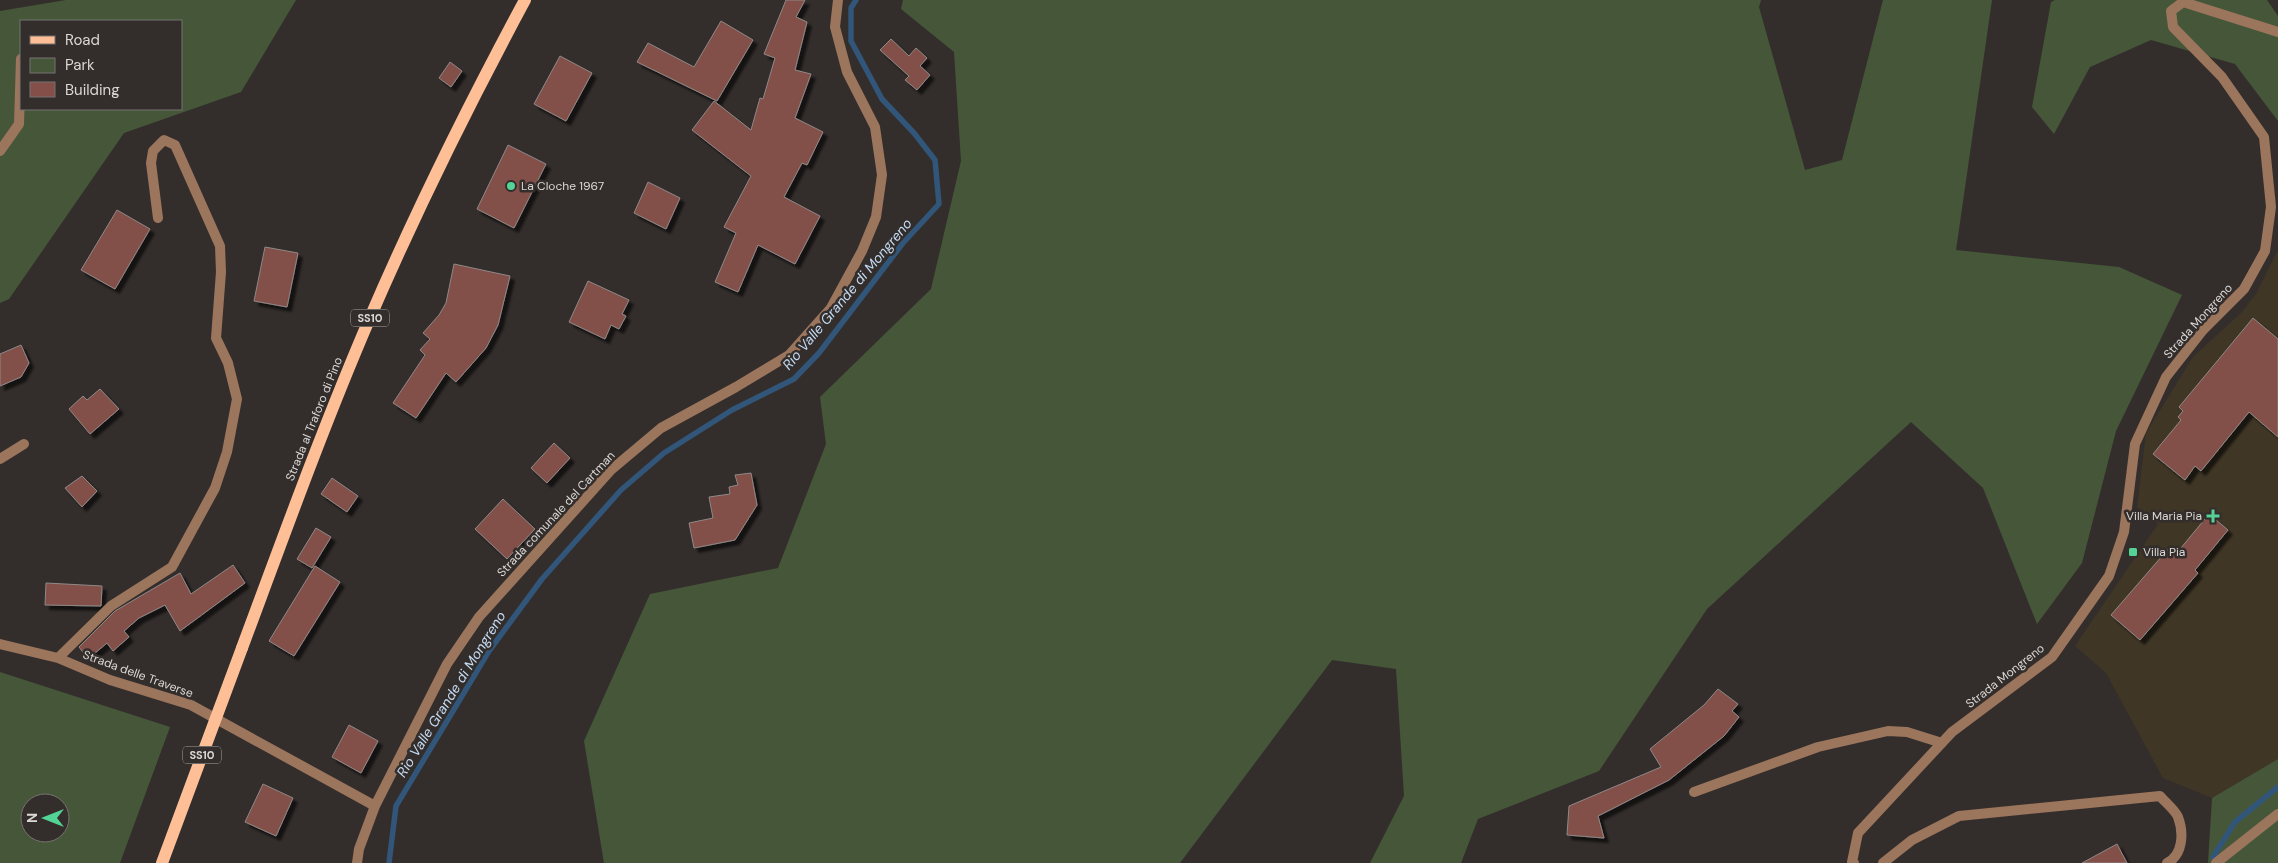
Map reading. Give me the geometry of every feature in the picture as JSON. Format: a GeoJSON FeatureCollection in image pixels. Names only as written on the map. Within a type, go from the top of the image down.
{"type":"FeatureCollection","features":[{"type":"Feature","properties":{"kind":"main road","name":"Strada al Traforo di Pino"},"geometry":{"type":"LineString","coordinates":[[162,863],[302,487],[369,319],[458,129],[525,0]]}},
{"type":"Feature","properties":{"kind":"street","name":"Strada comunale del Cartman"},"geometry":{"type":"LineString","coordinates":[[357,863],[359,849],[375,806],[447,664],[479,617],[611,470],[661,428],[736,387],[789,355],[831,308],[862,251],[876,217],[882,175],[875,127],[847,72],[835,27],[838,0]]}},
{"type":"Feature","properties":{"kind":"street","name":"Strada Mongreno"},"geometry":{"type":"LineString","coordinates":[[1852,863],[1858,833],[1952,732],[2052,657],[2109,576],[2124,532],[2135,444],[2166,377],[2204,330],[2244,289],[2265,250],[2271,206],[2264,137],[2222,78],[2173,27],[2171,11],[2183,2],[2278,32]]}},
{"type":"Feature","properties":{"kind":"street"},"geometry":{"type":"LineString","coordinates":[[0,151],[19,124],[20,92]]}},
{"type":"Feature","properties":{"kind":"street","name":"Strada delle Traverse"},"geometry":{"type":"LineString","coordinates":[[158,218],[151,163],[153,151],[164,140],[175,145],[220,246],[221,272],[216,338],[228,363],[237,399],[228,452],[215,488],[172,567],[111,606],[58,658],[110,680],[191,705],[375,806]]}},
{"type":"Feature","properties":{"kind":"street"},"geometry":{"type":"LineString","coordinates":[[0,459],[24,444]]}},
{"type":"Feature","properties":{"kind":"street"},"geometry":{"type":"LineString","coordinates":[[0,644],[58,658]]}},
{"type":"Feature","properties":{"kind":"street"},"geometry":{"type":"LineString","coordinates":[[1694,792],[1818,747],[1888,731],[1907,732],[1942,743]]}},
{"type":"Feature","properties":{"kind":"street"},"geometry":{"type":"LineString","coordinates":[[1883,863],[1912,840],[1959,816],[2160,796],[2178,816],[2183,839],[2173,860],[2167,863]]}},
{"type":"Feature","properties":{"kind":"street"},"geometry":{"type":"LineString","coordinates":[[2216,863],[2278,814]]}},
{"type":"Feature","properties":{"kind":"shaded area","name":"Villa Maria Pia"},"geometry":{"type":"Polygon","coordinates":[[[2278,250],[2278,759],[2212,798],[2163,778],[2106,673],[2075,646],[2158,524],[2137,507],[2146,433],[2193,357],[2242,312],[2256,294],[2278,250]]]}},
{"type":"Feature","properties":{"kind":"green space"},"geometry":{"type":"Polygon","coordinates":[[[66,0],[296,0],[241,92],[124,133],[9,299],[0,303],[0,11],[66,0]]]}},
{"type":"Feature","properties":{"kind":"green space"},"geometry":{"type":"Polygon","coordinates":[[[903,0],[1761,0],[1759,7],[1805,170],[1842,160],[1883,0],[1992,0],[1956,250],[2119,267],[2182,295],[2116,431],[2082,563],[2037,624],[1983,488],[1911,422],[1707,609],[1599,771],[1478,819],[1461,863],[1370,863],[1404,796],[1396,669],[1332,660],[1180,863],[604,863],[584,741],[650,594],[778,568],[826,444],[820,397],[931,289],[961,161],[954,52],[901,9],[903,0]]]}},
{"type":"Feature","properties":{"kind":"green space"},"geometry":{"type":"Polygon","coordinates":[[[2055,0],[2267,0],[2278,16],[2278,121],[2235,64],[2151,40],[2090,67],[2054,134],[2032,107],[2051,2],[2055,0]]]}},
{"type":"Feature","properties":{"kind":"green space"},"geometry":{"type":"Polygon","coordinates":[[[0,672],[170,727],[120,863],[0,863],[0,672]]]}},
{"type":"Feature","properties":{"kind":"green space"},"geometry":{"type":"Polygon","coordinates":[[[2278,759],[2278,863],[2208,863],[2212,798],[2278,759]]]}},
{"type":"Feature","properties":{"kind":"building"},"geometry":{"type":"Polygon","coordinates":[[[786,0],[805,0],[796,17],[807,22],[795,70],[811,74],[795,118],[823,132],[807,165],[802,163],[784,197],[820,216],[795,264],[758,245],[738,292],[715,282],[736,233],[724,227],[751,176],[692,130],[714,101],[751,130],[760,98],[763,99],[775,58],[764,54],[786,0]]]}},
{"type":"Feature","properties":{"kind":"building"},"geometry":{"type":"Polygon","coordinates":[[[721,21],[753,40],[717,101],[637,62],[648,43],[694,67],[721,21]]]}},
{"type":"Feature","properties":{"kind":"building"},"geometry":{"type":"Polygon","coordinates":[[[891,39],[909,56],[916,48],[927,58],[920,66],[930,75],[917,90],[905,80],[909,76],[880,50],[891,39]]]}},
{"type":"Feature","properties":{"kind":"building"},"geometry":{"type":"Polygon","coordinates":[[[560,56],[592,73],[566,121],[534,104],[560,56]]]}},
{"type":"Feature","properties":{"kind":"building"},"geometry":{"type":"Polygon","coordinates":[[[450,62],[462,71],[451,87],[439,78],[450,62]]]}},
{"type":"Feature","properties":{"kind":"building","name":"La Cloche 1967"},"geometry":{"type":"Polygon","coordinates":[[[508,145],[546,164],[514,228],[477,209],[508,145]]]}},
{"type":"Feature","properties":{"kind":"building"},"geometry":{"type":"Polygon","coordinates":[[[648,182],[680,198],[666,229],[634,213],[648,182]]]}},
{"type":"Feature","properties":{"kind":"building"},"geometry":{"type":"Polygon","coordinates":[[[117,210],[150,229],[115,289],[81,270],[117,210]]]}},
{"type":"Feature","properties":{"kind":"building"},"geometry":{"type":"Polygon","coordinates":[[[265,247],[298,253],[287,307],[254,301],[265,247]]]}},
{"type":"Feature","properties":{"kind":"building"},"geometry":{"type":"Polygon","coordinates":[[[454,264],[510,276],[498,325],[486,348],[456,382],[446,373],[416,418],[393,403],[425,355],[420,350],[430,339],[423,333],[439,315],[446,303],[454,264]]]}},
{"type":"Feature","properties":{"kind":"building"},"geometry":{"type":"Polygon","coordinates":[[[588,281],[629,300],[622,314],[626,316],[619,329],[611,325],[605,339],[569,322],[588,281]]]}},
{"type":"Feature","properties":{"kind":"building"},"geometry":{"type":"Polygon","coordinates":[[[2253,318],[2278,339],[2278,437],[2249,412],[2201,471],[2195,466],[2185,480],[2153,454],[2181,420],[2178,417],[2183,411],[2179,407],[2253,318]]]}},
{"type":"Feature","properties":{"kind":"building"},"geometry":{"type":"Polygon","coordinates":[[[21,345],[29,363],[21,377],[0,386],[0,354],[21,345]]]}},
{"type":"Feature","properties":{"kind":"building"},"geometry":{"type":"Polygon","coordinates":[[[100,389],[119,409],[90,434],[69,409],[83,396],[87,400],[100,389]]]}},
{"type":"Feature","properties":{"kind":"building"},"geometry":{"type":"Polygon","coordinates":[[[554,443],[570,458],[547,483],[531,468],[554,443]]]}},
{"type":"Feature","properties":{"kind":"building"},"geometry":{"type":"Polygon","coordinates":[[[751,473],[757,505],[735,540],[694,548],[689,523],[713,518],[709,497],[730,494],[729,487],[738,485],[735,475],[751,473]]]}},
{"type":"Feature","properties":{"kind":"building"},"geometry":{"type":"Polygon","coordinates":[[[82,476],[97,491],[82,507],[65,488],[82,476]]]}},
{"type":"Feature","properties":{"kind":"building"},"geometry":{"type":"Polygon","coordinates":[[[332,478],[358,496],[347,512],[321,494],[332,478]]]}},
{"type":"Feature","properties":{"kind":"building"},"geometry":{"type":"Polygon","coordinates":[[[503,499],[535,529],[507,559],[475,529],[503,499]]]}},
{"type":"Feature","properties":{"kind":"building"},"geometry":{"type":"Polygon","coordinates":[[[2209,514],[2228,530],[2195,570],[2198,573],[2140,640],[2111,615],[2169,548],[2176,554],[2209,514]]]}},
{"type":"Feature","properties":{"kind":"building"},"geometry":{"type":"Polygon","coordinates":[[[316,528],[331,537],[312,568],[297,559],[316,528]]]}},
{"type":"Feature","properties":{"kind":"building"},"geometry":{"type":"Polygon","coordinates":[[[233,565],[245,583],[180,631],[165,605],[139,618],[124,631],[129,637],[113,651],[107,643],[88,659],[79,647],[115,611],[180,573],[191,594],[233,565]]]}},
{"type":"Feature","properties":{"kind":"building"},"geometry":{"type":"Polygon","coordinates":[[[315,566],[340,582],[294,656],[269,641],[315,566]]]}},
{"type":"Feature","properties":{"kind":"building"},"geometry":{"type":"Polygon","coordinates":[[[46,583],[102,586],[101,606],[45,605],[46,583]]]}},
{"type":"Feature","properties":{"kind":"building"},"geometry":{"type":"Polygon","coordinates":[[[1718,689],[1738,704],[1732,711],[1739,717],[1724,736],[1669,780],[1598,816],[1604,838],[1567,835],[1569,806],[1661,767],[1650,749],[1704,705],[1718,689]]]}},
{"type":"Feature","properties":{"kind":"building"},"geometry":{"type":"Polygon","coordinates":[[[349,725],[378,741],[361,773],[332,757],[349,725]]]}},
{"type":"Feature","properties":{"kind":"building"},"geometry":{"type":"Polygon","coordinates":[[[263,784],[293,798],[276,836],[245,822],[263,784]]]}},
{"type":"Feature","properties":{"kind":"building"},"geometry":{"type":"Polygon","coordinates":[[[2117,844],[2127,863],[2082,863],[2117,844]]]}},
{"type":"Feature","properties":{"kind":"waterway","name":"Rio Valle Grande di Mongreno"},"geometry":{"type":"LineString","coordinates":[[389,863],[396,806],[489,651],[542,579],[621,490],[664,453],[732,410],[794,379],[819,353],[903,243],[939,204],[935,160],[914,133],[882,99],[851,41],[851,8],[856,0]]}},
{"type":"Feature","properties":{"kind":"waterway"},"geometry":{"type":"LineString","coordinates":[[2213,857],[2235,822],[2278,787]]}},
{"type":"Feature","properties":{"kind":"place","name":"La Cloche 1967"},"geometry":{"type":"Point","coordinates":[511,186]}},
{"type":"Feature","properties":{"kind":"place","name":"Villa Maria Pia"},"geometry":{"type":"Point","coordinates":[2213,516]}},
{"type":"Feature","properties":{"kind":"place","name":"Villa Pia"},"geometry":{"type":"Point","coordinates":[2133,552]}}]}
